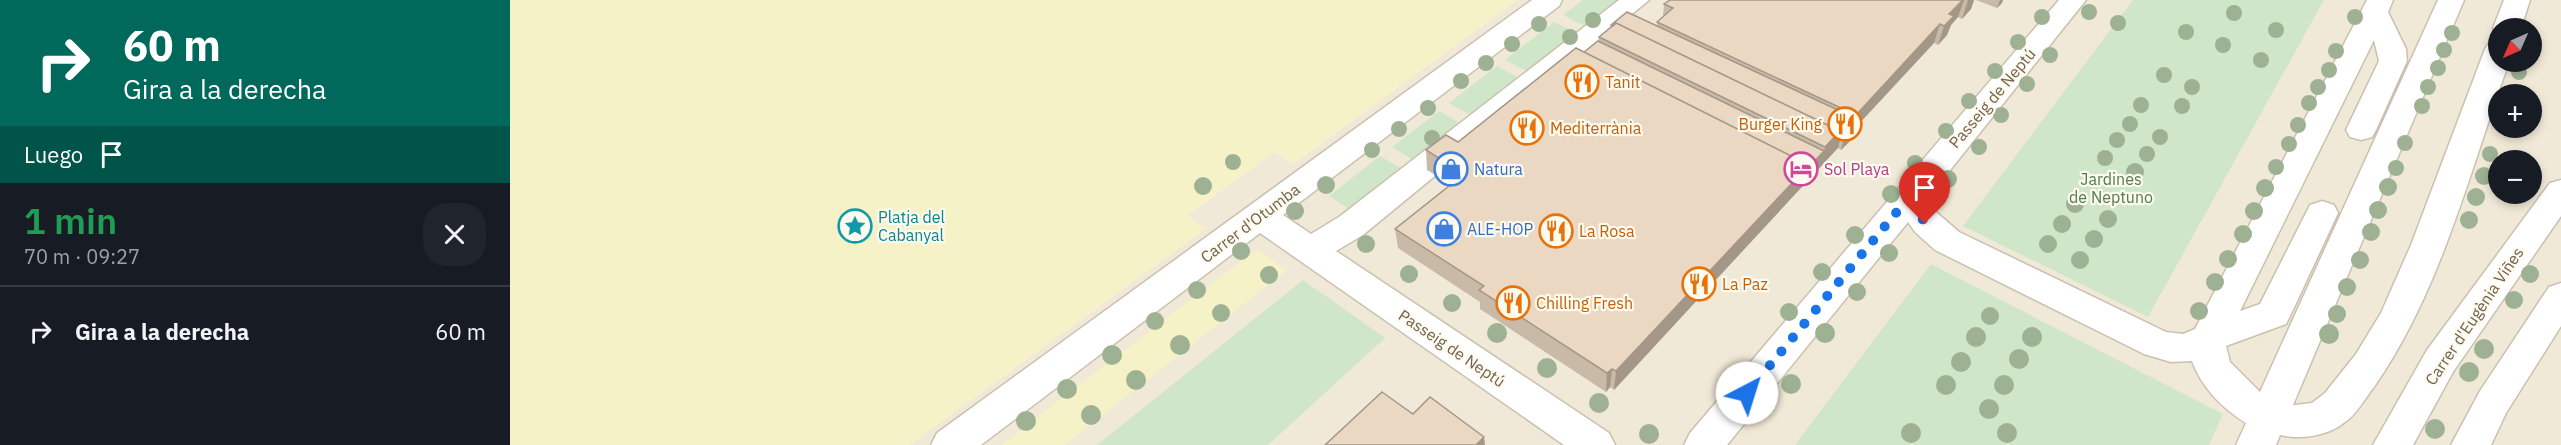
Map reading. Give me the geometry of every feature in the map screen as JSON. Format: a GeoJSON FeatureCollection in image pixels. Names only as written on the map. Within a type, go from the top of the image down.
{"type":"FeatureCollection","features":[{"type":"Feature","properties":{"kind":"street","name":"Carrer d'Otumba"},"geometry":{"type":"LineString","coordinates":[[951,445],[1549,0]]}},
{"type":"Feature","properties":{"kind":"street"},"geometry":{"type":"LineString","coordinates":[[1309,251],[1351,226],[1636,0]]}},
{"type":"Feature","properties":{"kind":"street","name":"Passeig de Neptú"},"geometry":{"type":"LineString","coordinates":[[1704,445],[2073,0]]}},
{"type":"Feature","properties":{"kind":"street"},"geometry":{"type":"LineString","coordinates":[[2271,436],[2451,0]]}},
{"type":"Feature","properties":{"kind":"street"},"geometry":{"type":"LineString","coordinates":[[2510,18],[2517,0]]}},
{"type":"Feature","properties":{"kind":"street"},"geometry":{"type":"LineString","coordinates":[[2271,436],[2223,383],[2207,355],[2208,339],[2377,6]]}},
{"type":"Feature","properties":{"kind":"street"},"geometry":{"type":"LineString","coordinates":[[2361,130],[2393,61],[2394,52],[2380,29],[2377,6]]}},
{"type":"Feature","properties":{"kind":"street"},"geometry":{"type":"LineString","coordinates":[[2271,436],[2295,422],[2314,420],[2331,412],[2365,368],[2394,322],[2417,276],[2491,72]]}},
{"type":"Feature","properties":{"kind":"street"},"geometry":{"type":"LineString","coordinates":[[1919,185],[1916,205],[1925,224],[1947,241],[2171,349],[2198,346],[2224,330],[2273,314],[2322,213]]}},
{"type":"Feature","properties":{"kind":"street","name":"Carrer d'Eugènia Viñes"},"geometry":{"type":"LineString","coordinates":[[2393,445],[2440,361],[2561,190]]}},
{"type":"Feature","properties":{"kind":"street","name":"Passeig de Neptú"},"geometry":{"type":"LineString","coordinates":[[1259,216],[1595,445]]}},
{"type":"Feature","properties":{"kind":"street"},"geometry":{"type":"LineString","coordinates":[[2471,445],[2493,402],[2561,297]]}},
{"type":"Feature","properties":{"kind":"shaded area"},"geometry":{"type":"Polygon","coordinates":[[[1517,0],[2561,0],[2561,445],[909,445],[1205,229],[1186,216],[1274,152],[1293,164],[1517,0]]]}},
{"type":"Feature","properties":{"kind":"green space"},"geometry":{"type":"Polygon","coordinates":[[[1583,0],[1625,0],[1589,28],[1563,15],[1583,0]]]}},
{"type":"Feature","properties":{"kind":"green space","name":"Jardines de Neptuno"},"geometry":{"type":"Polygon","coordinates":[[[2133,0],[2324,0],[2148,317],[1963,226],[2133,0]]]}},
{"type":"Feature","properties":{"kind":"green space"},"geometry":{"type":"Polygon","coordinates":[[[1554,22],[1581,35],[1531,73],[1505,60],[1554,22]]]}},
{"type":"Feature","properties":{"kind":"green space"},"geometry":{"type":"Polygon","coordinates":[[[1497,66],[1523,80],[1475,118],[1449,103],[1497,66]]]}},
{"type":"Feature","properties":{"kind":"green space"},"geometry":{"type":"Polygon","coordinates":[[[1439,111],[1466,126],[1418,163],[1392,147],[1439,111]]]}},
{"type":"Feature","properties":{"kind":"green space"},"geometry":{"type":"Polygon","coordinates":[[[1380,156],[1407,172],[1355,213],[1329,196],[1380,156]]]}},
{"type":"Feature","properties":{"kind":"green space"},"geometry":{"type":"Polygon","coordinates":[[[1931,264],[2223,414],[2209,445],[1795,445],[1931,264]]]}},
{"type":"Feature","properties":{"kind":"green space"},"geometry":{"type":"Polygon","coordinates":[[[1303,280],[1385,338],[1268,445],[1097,445],[1303,280]]]}},
{"type":"Feature","properties":{"kind":"sand","name":"Platja del Cabanyal"},"geometry":{"type":"Polygon","coordinates":[[[510,0],[1517,0],[1293,164],[1274,152],[1187,215],[1205,229],[909,445],[510,445],[510,0]]]}},
{"type":"Feature","properties":{"kind":"sand"},"geometry":{"type":"Polygon","coordinates":[[[1257,249],[1287,270],[1065,445],[1001,445],[1257,249]]]}},
{"type":"Feature","properties":{"kind":"building"},"geometry":{"type":"Polygon","coordinates":[[[1670,0],[1963,0],[1949,14],[1954,16],[1944,26],[1940,24],[1856,115],[1657,22],[1673,8],[1664,4],[1670,0]]]}},
{"type":"Feature","properties":{"kind":"building"},"geometry":{"type":"Polygon","coordinates":[[[1627,12],[1855,118],[1853,120],[1857,123],[1845,134],[1842,132],[1839,135],[1840,131],[1616,23],[1611,25],[1627,12]]]}},
{"type":"Feature","properties":{"kind":"building"},"geometry":{"type":"Polygon","coordinates":[[[1616,23],[1840,131],[1825,147],[1599,37],[1616,23]]]}},
{"type":"Feature","properties":{"kind":"building"},"geometry":{"type":"Polygon","coordinates":[[[1598,41],[1824,151],[1808,168],[1809,165],[1584,52],[1598,41]]]}},
{"type":"Feature","properties":{"kind":"building"},"geometry":{"type":"Polygon","coordinates":[[[1576,48],[1809,165],[1616,371],[1612,369],[1607,373],[1479,290],[1484,286],[1395,229],[1464,174],[1426,150],[1446,135],[1458,142],[1576,48]]]}},
{"type":"Feature","properties":{"kind":"building"},"geometry":{"type":"Polygon","coordinates":[[[1382,392],[1413,414],[1430,397],[1484,437],[1476,445],[1325,445],[1382,392]]]}},
{"type":"Feature","properties":{"kind":"place","name":"Tanit"},"geometry":{"type":"Point","coordinates":[1582,82]}},
{"type":"Feature","properties":{"kind":"place","name":"Burger King"},"geometry":{"type":"Point","coordinates":[1845,124]}},
{"type":"Feature","properties":{"kind":"place","name":"Mediterrània"},"geometry":{"type":"Point","coordinates":[1527,128]}},
{"type":"Feature","properties":{"kind":"place","name":"Natura"},"geometry":{"type":"Point","coordinates":[1451,169]}},
{"type":"Feature","properties":{"kind":"place","name":"Sol Playa"},"geometry":{"type":"Point","coordinates":[1801,169]}},
{"type":"Feature","properties":{"kind":"place","name":"Platja del Cabanyal"},"geometry":{"type":"Point","coordinates":[855,226]}},
{"type":"Feature","properties":{"kind":"place","name":"ALE-HOP"},"geometry":{"type":"Point","coordinates":[1444,229]}},
{"type":"Feature","properties":{"kind":"place","name":"La Rosa"},"geometry":{"type":"Point","coordinates":[1556,231]}},
{"type":"Feature","properties":{"kind":"place","name":"La Paz"},"geometry":{"type":"Point","coordinates":[1699,284]}},
{"type":"Feature","properties":{"kind":"place","name":"Chilling Fresh"},"geometry":{"type":"Point","coordinates":[1513,303]}},
{"type":"Feature","properties":{"kind":"route"},"geometry":{"type":"LineString","coordinates":[[1747,393],[1919,185],[1916,205],[1925,224]]}}]}
